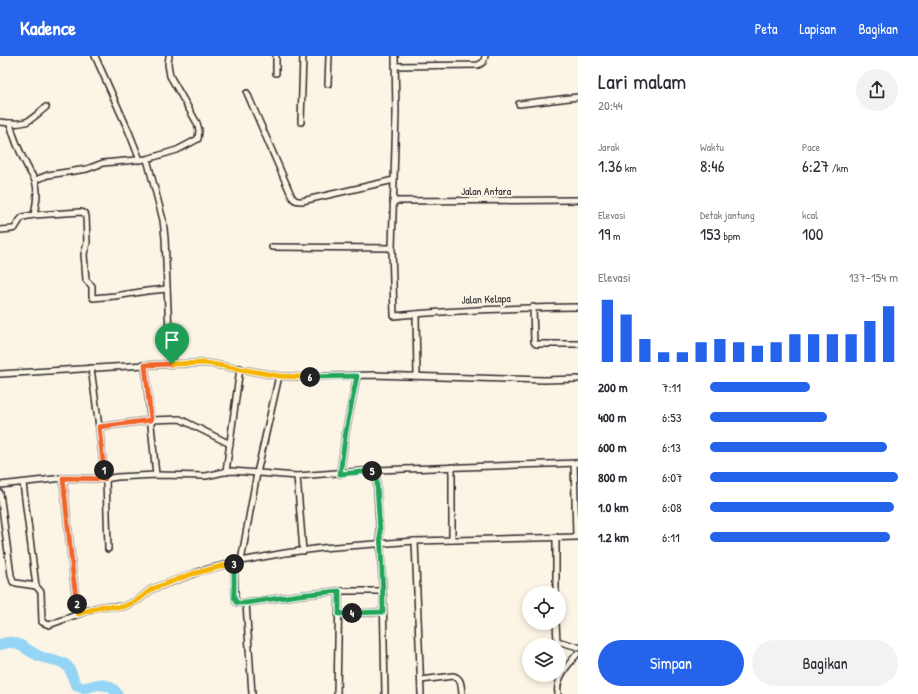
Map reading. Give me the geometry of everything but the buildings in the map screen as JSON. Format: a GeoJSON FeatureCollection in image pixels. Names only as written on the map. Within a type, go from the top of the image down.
{"type":"FeatureCollection","features":[{"type":"Feature","properties":{"kind":"street"},"geometry":{"type":"LineString","coordinates":[[95,56],[140,160]]}},
{"type":"Feature","properties":{"kind":"street"},"geometry":{"type":"LineString","coordinates":[[35,180],[48,175],[88,169],[103,163],[147,159],[177,150],[198,139],[199,130],[197,123],[170,76],[168,64],[169,56]]}},
{"type":"Feature","properties":{"kind":"street"},"geometry":{"type":"LineString","coordinates":[[276,56],[276,73]]}},
{"type":"Feature","properties":{"kind":"street"},"geometry":{"type":"LineString","coordinates":[[301,122],[303,56]]}},
{"type":"Feature","properties":{"kind":"street"},"geometry":{"type":"LineString","coordinates":[[328,84],[329,56]]}},
{"type":"Feature","properties":{"kind":"street"},"geometry":{"type":"LineString","coordinates":[[272,247],[392,248],[396,112],[395,56]]}},
{"type":"Feature","properties":{"kind":"street"},"geometry":{"type":"LineString","coordinates":[[395,66],[478,65],[482,64],[485,60],[485,56]]}},
{"type":"Feature","properties":{"kind":"street"},"geometry":{"type":"LineString","coordinates":[[247,93],[294,200],[302,201],[394,180]]}},
{"type":"Feature","properties":{"kind":"street"},"geometry":{"type":"LineString","coordinates":[[519,104],[578,97]]}},
{"type":"Feature","properties":{"kind":"street"},"geometry":{"type":"LineString","coordinates":[[0,122],[23,123],[29,121],[46,107]]}},
{"type":"Feature","properties":{"kind":"street"},"geometry":{"type":"LineString","coordinates":[[10,123],[13,136],[20,152],[35,180],[37,195],[34,215]]}},
{"type":"Feature","properties":{"kind":"street"},"geometry":{"type":"LineString","coordinates":[[147,159],[163,220],[172,364]]}},
{"type":"Feature","properties":{"kind":"street","name":"Jalan Antara"},"geometry":{"type":"LineString","coordinates":[[393,201],[578,200]]}},
{"type":"Feature","properties":{"kind":"street"},"geometry":{"type":"LineString","coordinates":[[0,230],[16,228],[21,218],[34,215],[81,212],[86,216],[87,243],[84,254],[86,280],[92,286],[93,298],[167,290]]}},
{"type":"Feature","properties":{"kind":"street","name":"Jalan Kelapa"},"geometry":{"type":"LineString","coordinates":[[392,248],[394,316],[482,309],[578,307]]}},
{"type":"Feature","properties":{"kind":"street"},"geometry":{"type":"LineString","coordinates":[[533,307],[534,342],[536,344],[578,344]]}},
{"type":"Feature","properties":{"kind":"street"},"geometry":{"type":"LineString","coordinates":[[416,314],[417,376]]}},
{"type":"Feature","properties":{"kind":"street"},"geometry":{"type":"LineString","coordinates":[[0,374],[145,365],[206,363],[279,376],[300,377],[417,376],[544,380],[578,379]]}},
{"type":"Feature","properties":{"kind":"street"},"geometry":{"type":"LineString","coordinates":[[145,365],[156,476]]}},
{"type":"Feature","properties":{"kind":"street"},"geometry":{"type":"LineString","coordinates":[[91,368],[105,479],[108,549]]}},
{"type":"Feature","properties":{"kind":"street"},"geometry":{"type":"LineString","coordinates":[[226,472],[240,368]]}},
{"type":"Feature","properties":{"kind":"street"},"geometry":{"type":"LineString","coordinates":[[241,561],[257,473],[279,376]]}},
{"type":"Feature","properties":{"kind":"street"},"geometry":{"type":"LineString","coordinates":[[340,474],[346,431],[357,376]]}},
{"type":"Feature","properties":{"kind":"street"},"geometry":{"type":"LineString","coordinates":[[99,427],[151,420],[180,419],[230,444]]}},
{"type":"Feature","properties":{"kind":"street"},"geometry":{"type":"LineString","coordinates":[[0,485],[63,478],[105,479],[117,477],[206,476],[232,471],[297,476],[340,474],[376,470],[576,463],[577,536],[415,541],[332,547],[241,561],[192,574],[152,589],[138,600],[123,607],[103,606],[49,625],[42,622],[41,592],[36,586],[23,483]]}},
{"type":"Feature","properties":{"kind":"street"},"geometry":{"type":"LineString","coordinates":[[452,467],[452,540]]}},
{"type":"Feature","properties":{"kind":"street"},"geometry":{"type":"LineString","coordinates":[[376,470],[383,591],[385,694]]}},
{"type":"Feature","properties":{"kind":"street"},"geometry":{"type":"LineString","coordinates":[[297,476],[303,551]]}},
{"type":"Feature","properties":{"kind":"street"},"geometry":{"type":"LineString","coordinates":[[63,478],[78,614]]}},
{"type":"Feature","properties":{"kind":"street"},"geometry":{"type":"LineString","coordinates":[[0,493],[13,582],[36,586]]}},
{"type":"Feature","properties":{"kind":"street"},"geometry":{"type":"LineString","coordinates":[[556,537],[556,586]]}},
{"type":"Feature","properties":{"kind":"street"},"geometry":{"type":"LineString","coordinates":[[415,541],[421,694]]}},
{"type":"Feature","properties":{"kind":"street"},"geometry":{"type":"LineString","coordinates":[[234,563],[234,597],[238,603],[339,591],[383,591]]}},
{"type":"Feature","properties":{"kind":"street"},"geometry":{"type":"LineString","coordinates":[[338,694],[339,591]]}},
{"type":"Feature","properties":{"kind":"street"},"geometry":{"type":"LineString","coordinates":[[246,603],[252,694]]}},
{"type":"Feature","properties":{"kind":"street"},"geometry":{"type":"LineString","coordinates":[[339,614],[383,612]]}},
{"type":"Feature","properties":{"kind":"street"},"geometry":{"type":"LineString","coordinates":[[566,645],[578,647]]}},
{"type":"Feature","properties":{"kind":"street"},"geometry":{"type":"LineString","coordinates":[[558,694],[557,689],[563,672],[578,653]]}},
{"type":"Feature","properties":{"kind":"street"},"geometry":{"type":"LineString","coordinates":[[421,680],[457,676],[460,681],[462,694]]}},
{"type":"Feature","properties":{"kind":"waterway"},"geometry":{"type":"LineString","coordinates":[[0,645],[13,642],[39,656],[63,663],[68,667],[76,684],[80,687],[85,688],[105,685],[113,688],[117,694]]}},
{"type":"Feature","properties":{"kind":"route"},"geometry":{"type":"LineString","coordinates":[[206,363],[279,376],[357,376],[346,431],[340,474],[376,470],[381,544],[383,612],[339,614],[339,591],[238,603],[234,597],[234,563],[192,574],[152,589],[138,600],[123,607],[103,606],[78,614],[63,478],[105,479],[99,427],[151,420],[145,365],[172,364],[206,363]]}}]}
